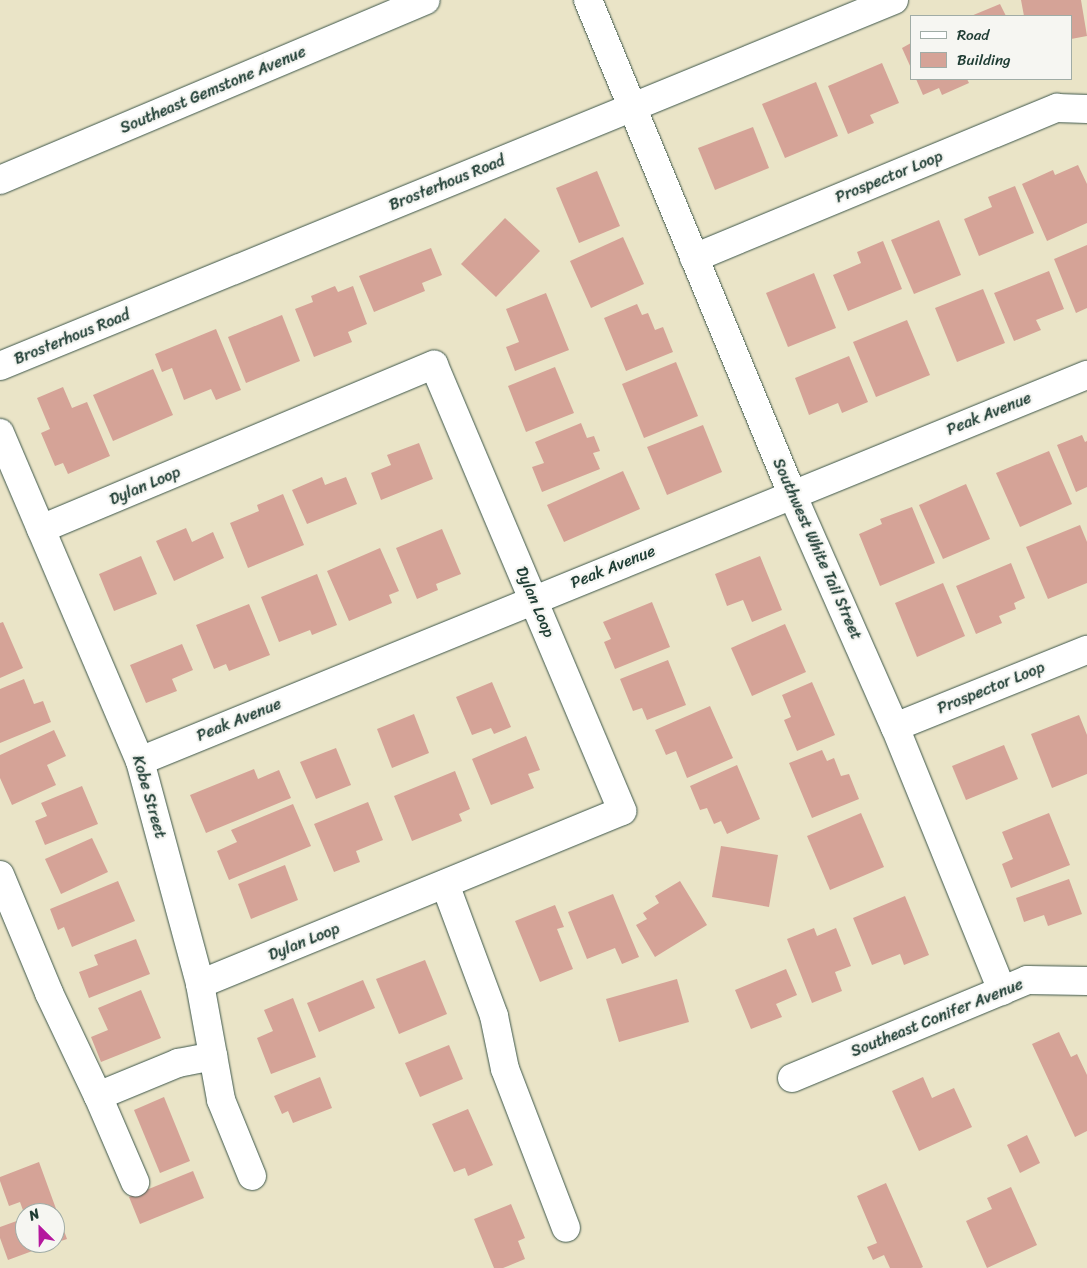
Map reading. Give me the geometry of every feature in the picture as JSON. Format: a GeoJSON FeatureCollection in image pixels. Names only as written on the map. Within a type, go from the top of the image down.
{"type":"FeatureCollection","features":[{"type":"Feature","properties":{"kind":"street","name":"Southeast Gemstone Avenue"},"geometry":{"type":"LineString","coordinates":[[0,180],[426,0]]}},
{"type":"Feature","properties":{"kind":"street","name":"Southwest White Tail Street"},"geometry":{"type":"LineString","coordinates":[[588,0],[792,494],[895,727],[1002,991]]}},
{"type":"Feature","properties":{"kind":"street","name":"Brosterhous Road"},"geometry":{"type":"LineString","coordinates":[[0,366],[894,0]]}},
{"type":"Feature","properties":{"kind":"street","name":"Prospector Loop"},"geometry":{"type":"LineString","coordinates":[[694,258],[1057,108],[1087,109]]}},
{"type":"Feature","properties":{"kind":"street","name":"Dylan Loop"},"geometry":{"type":"LineString","coordinates":[[41,529],[434,365],[622,811],[200,984]]}},
{"type":"Feature","properties":{"kind":"street","name":"Peak Avenue"},"geometry":{"type":"LineString","coordinates":[[140,761],[1087,375]]}},
{"type":"Feature","properties":{"kind":"street","name":"Kobe Street"},"geometry":{"type":"LineString","coordinates":[[0,433],[140,761],[200,984],[221,1100],[252,1176]]}},
{"type":"Feature","properties":{"kind":"street","name":"Prospector Loop"},"geometry":{"type":"LineString","coordinates":[[895,727],[1087,650]]}},
{"type":"Feature","properties":{"kind":"street"},"geometry":{"type":"LineString","coordinates":[[0,875],[49,993],[98,1096],[135,1182]]}},
{"type":"Feature","properties":{"kind":"street"},"geometry":{"type":"LineString","coordinates":[[445,884],[494,1016],[505,1068],[566,1228]]}},
{"type":"Feature","properties":{"kind":"street","name":"Southeast Conifer Avenue"},"geometry":{"type":"LineString","coordinates":[[792,1078],[1027,980],[1087,981]]}},
{"type":"Feature","properties":{"kind":"street"},"geometry":{"type":"LineString","coordinates":[[98,1096],[178,1063],[213,1056]]}},
{"type":"Feature","properties":{"kind":"building"},"geometry":{"type":"Polygon","coordinates":[[[1021,0],[1081,0],[1087,36],[1072,39],[1072,15],[1024,15],[1021,0]]]}},
{"type":"Feature","properties":{"kind":"building"},"geometry":{"type":"Polygon","coordinates":[[[1000,4],[1006,15],[973,15],[1000,4]]]}},
{"type":"Feature","properties":{"kind":"building"},"geometry":{"type":"Polygon","coordinates":[[[910,44],[910,66],[902,48],[910,44]]]}},
{"type":"Feature","properties":{"kind":"building"},"geometry":{"type":"Polygon","coordinates":[[[882,63],[899,103],[870,115],[874,123],[848,134],[828,86],[882,63]]]}},
{"type":"Feature","properties":{"kind":"building"},"geometry":{"type":"Polygon","coordinates":[[[916,80],[968,80],[969,83],[942,95],[939,88],[923,95],[916,80]]]}},
{"type":"Feature","properties":{"kind":"building"},"geometry":{"type":"Polygon","coordinates":[[[816,82],[838,136],[785,158],[762,104],[816,82]]]}},
{"type":"Feature","properties":{"kind":"building"},"geometry":{"type":"Polygon","coordinates":[[[753,127],[769,168],[715,190],[698,148],[753,127]]]}},
{"type":"Feature","properties":{"kind":"building"},"geometry":{"type":"Polygon","coordinates":[[[1078,165],[1087,184],[1087,223],[1047,241],[1022,184],[1053,170],[1055,175],[1078,165]]]}},
{"type":"Feature","properties":{"kind":"building"},"geometry":{"type":"Polygon","coordinates":[[[597,171],[620,226],[579,243],[556,188],[597,171]]]}},
{"type":"Feature","properties":{"kind":"building"},"geometry":{"type":"Polygon","coordinates":[[[1015,186],[1034,233],[979,256],[964,219],[992,207],[988,197],[1015,186]]]}},
{"type":"Feature","properties":{"kind":"building"},"geometry":{"type":"Polygon","coordinates":[[[505,218],[540,251],[496,297],[461,264],[505,218]]]}},
{"type":"Feature","properties":{"kind":"building"},"geometry":{"type":"Polygon","coordinates":[[[939,220],[961,275],[914,294],[891,240],[939,220]]]}},
{"type":"Feature","properties":{"kind":"building"},"geometry":{"type":"Polygon","coordinates":[[[623,237],[644,284],[591,308],[570,261],[623,237]]]}},
{"type":"Feature","properties":{"kind":"building"},"geometry":{"type":"Polygon","coordinates":[[[883,241],[902,289],[848,311],[833,275],[861,263],[857,252],[883,241]]]}},
{"type":"Feature","properties":{"kind":"building"},"geometry":{"type":"Polygon","coordinates":[[[1087,245],[1087,308],[1076,313],[1054,259],[1087,245]]]}},
{"type":"Feature","properties":{"kind":"building"},"geometry":{"type":"Polygon","coordinates":[[[431,248],[442,275],[422,283],[425,291],[374,312],[359,276],[431,248]]]}},
{"type":"Feature","properties":{"kind":"building"},"geometry":{"type":"Polygon","coordinates":[[[1049,271],[1064,309],[1036,320],[1041,330],[1014,341],[994,293],[1049,271]]]}},
{"type":"Feature","properties":{"kind":"building"},"geometry":{"type":"Polygon","coordinates":[[[814,273],[836,328],[788,347],[766,293],[814,273]]]}},
{"type":"Feature","properties":{"kind":"building"},"geometry":{"type":"Polygon","coordinates":[[[335,286],[338,292],[353,286],[367,324],[348,332],[352,342],[314,357],[295,309],[313,302],[311,296],[335,286]]]}},
{"type":"Feature","properties":{"kind":"building"},"geometry":{"type":"Polygon","coordinates":[[[983,289],[1005,343],[957,362],[935,308],[983,289]]]}},
{"type":"Feature","properties":{"kind":"building"},"geometry":{"type":"Polygon","coordinates":[[[546,293],[569,350],[515,371],[506,347],[519,342],[506,309],[546,293]]]}},
{"type":"Feature","properties":{"kind":"building"},"geometry":{"type":"Polygon","coordinates":[[[637,304],[642,315],[648,313],[655,330],[663,327],[673,352],[626,371],[604,318],[637,304]]]}},
{"type":"Feature","properties":{"kind":"building"},"geometry":{"type":"Polygon","coordinates":[[[282,315],[300,361],[246,383],[228,337],[282,315]]]}},
{"type":"Feature","properties":{"kind":"building"},"geometry":{"type":"Polygon","coordinates":[[[907,320],[930,375],[876,397],[853,342],[907,320]]]}},
{"type":"Feature","properties":{"kind":"building"},"geometry":{"type":"Polygon","coordinates":[[[216,329],[241,390],[216,400],[211,389],[184,400],[172,368],[162,372],[155,354],[216,329]]]}},
{"type":"Feature","properties":{"kind":"building"},"geometry":{"type":"Polygon","coordinates":[[[849,356],[868,402],[842,413],[838,403],[809,415],[795,378],[849,356]]]}},
{"type":"Feature","properties":{"kind":"building"},"geometry":{"type":"Polygon","coordinates":[[[676,362],[698,416],[644,438],[622,384],[676,362]]]}},
{"type":"Feature","properties":{"kind":"building"},"geometry":{"type":"Polygon","coordinates":[[[555,367],[574,413],[526,432],[508,386],[555,367]]]}},
{"type":"Feature","properties":{"kind":"building"},"geometry":{"type":"Polygon","coordinates":[[[153,369],[173,415],[113,441],[93,395],[153,369]]]}},
{"type":"Feature","properties":{"kind":"building"},"geometry":{"type":"Polygon","coordinates":[[[63,387],[72,408],[87,402],[110,456],[68,474],[63,463],[55,466],[41,433],[50,429],[37,398],[63,387]]]}},
{"type":"Feature","properties":{"kind":"building"},"geometry":{"type":"Polygon","coordinates":[[[581,423],[587,438],[594,436],[600,451],[593,453],[600,469],[542,492],[532,467],[544,463],[535,442],[581,423]]]}},
{"type":"Feature","properties":{"kind":"building"},"geometry":{"type":"Polygon","coordinates":[[[703,425],[722,472],[667,495],[647,447],[703,425]]]}},
{"type":"Feature","properties":{"kind":"building"},"geometry":{"type":"Polygon","coordinates":[[[1082,435],[1085,442],[1087,441],[1087,487],[1076,492],[1057,445],[1082,435]]]}},
{"type":"Feature","properties":{"kind":"building"},"geometry":{"type":"Polygon","coordinates":[[[419,443],[433,479],[381,500],[371,473],[391,465],[387,455],[419,443]]]}},
{"type":"Feature","properties":{"kind":"building"},"geometry":{"type":"Polygon","coordinates":[[[1049,451],[1072,504],[1020,527],[996,473],[1049,451]]]}},
{"type":"Feature","properties":{"kind":"building"},"geometry":{"type":"Polygon","coordinates":[[[623,471],[640,509],[564,542],[547,505],[623,471]]]}},
{"type":"Feature","properties":{"kind":"building"},"geometry":{"type":"Polygon","coordinates":[[[322,477],[325,485],[346,477],[357,504],[307,524],[292,490],[322,477]]]}},
{"type":"Feature","properties":{"kind":"building"},"geometry":{"type":"Polygon","coordinates":[[[966,484],[990,539],[943,559],[919,505],[966,484]]]}},
{"type":"Feature","properties":{"kind":"building"},"geometry":{"type":"Polygon","coordinates":[[[283,494],[304,545],[248,568],[230,523],[259,511],[257,505],[283,494]]]}},
{"type":"Feature","properties":{"kind":"building"},"geometry":{"type":"Polygon","coordinates":[[[912,507],[935,563],[880,586],[859,534],[882,524],[880,519],[912,507]]]}},
{"type":"Feature","properties":{"kind":"building"},"geometry":{"type":"Polygon","coordinates":[[[1080,525],[1087,542],[1087,583],[1048,599],[1026,547],[1080,525]]]}},
{"type":"Feature","properties":{"kind":"building"},"geometry":{"type":"Polygon","coordinates":[[[186,528],[192,542],[213,532],[224,558],[174,581],[156,541],[186,528]]]}},
{"type":"Feature","properties":{"kind":"building"},"geometry":{"type":"Polygon","coordinates":[[[442,529],[461,574],[436,584],[438,590],[417,599],[396,548],[442,529]]]}},
{"type":"Feature","properties":{"kind":"building"},"geometry":{"type":"Polygon","coordinates":[[[380,548],[399,591],[389,595],[392,603],[349,621],[327,571],[380,548]]]}},
{"type":"Feature","properties":{"kind":"building"},"geometry":{"type":"Polygon","coordinates":[[[141,556],[157,594],[114,611],[99,574],[141,556]]]}},
{"type":"Feature","properties":{"kind":"building"},"geometry":{"type":"Polygon","coordinates":[[[760,556],[782,610],[752,622],[743,600],[727,606],[715,574],[760,556]]]}},
{"type":"Feature","properties":{"kind":"building"},"geometry":{"type":"Polygon","coordinates":[[[1011,563],[1025,598],[1014,603],[1016,609],[999,616],[1002,623],[976,634],[956,586],[1011,563]]]}},
{"type":"Feature","properties":{"kind":"building"},"geometry":{"type":"Polygon","coordinates":[[[317,574],[337,625],[312,635],[310,630],[279,642],[261,597],[317,574]]]}},
{"type":"Feature","properties":{"kind":"building"},"geometry":{"type":"Polygon","coordinates":[[[943,583],[965,636],[917,657],[895,603],[943,583]]]}},
{"type":"Feature","properties":{"kind":"building"},"geometry":{"type":"Polygon","coordinates":[[[652,602],[670,647],[615,669],[604,642],[611,639],[603,622],[652,602]]]}},
{"type":"Feature","properties":{"kind":"building"},"geometry":{"type":"Polygon","coordinates":[[[249,604],[270,655],[229,671],[226,664],[214,669],[196,625],[249,604]]]}},
{"type":"Feature","properties":{"kind":"building"},"geometry":{"type":"Polygon","coordinates":[[[3,622],[23,668],[0,678],[0,623],[3,622]]]}},
{"type":"Feature","properties":{"kind":"building"},"geometry":{"type":"Polygon","coordinates":[[[785,624],[806,672],[752,696],[731,648],[785,624]]]}},
{"type":"Feature","properties":{"kind":"building"},"geometry":{"type":"Polygon","coordinates":[[[182,644],[193,670],[172,679],[177,691],[146,703],[130,665],[182,644]]]}},
{"type":"Feature","properties":{"kind":"building"},"geometry":{"type":"Polygon","coordinates":[[[668,660],[686,705],[647,720],[642,708],[633,711],[620,679],[668,660]]]}},
{"type":"Feature","properties":{"kind":"building"},"geometry":{"type":"Polygon","coordinates":[[[24,679],[34,704],[43,701],[51,722],[0,743],[0,689],[24,679]]]}},
{"type":"Feature","properties":{"kind":"building"},"geometry":{"type":"Polygon","coordinates":[[[492,682],[511,727],[494,734],[491,728],[472,735],[456,697],[492,682]]]}},
{"type":"Feature","properties":{"kind":"building"},"geometry":{"type":"Polygon","coordinates":[[[812,682],[835,735],[797,751],[784,720],[791,717],[782,695],[812,682]]]}},
{"type":"Feature","properties":{"kind":"building"},"geometry":{"type":"Polygon","coordinates":[[[710,706],[733,758],[687,778],[676,751],[666,755],[655,730],[710,706]]]}},
{"type":"Feature","properties":{"kind":"building"},"geometry":{"type":"Polygon","coordinates":[[[414,714],[429,753],[392,768],[377,729],[414,714]]]}},
{"type":"Feature","properties":{"kind":"building"},"geometry":{"type":"Polygon","coordinates":[[[1079,715],[1087,735],[1087,774],[1052,788],[1031,734],[1079,715]]]}},
{"type":"Feature","properties":{"kind":"building"},"geometry":{"type":"Polygon","coordinates":[[[54,730],[66,756],[47,765],[56,785],[12,805],[0,778],[0,755],[54,730]]]}},
{"type":"Feature","properties":{"kind":"building"},"geometry":{"type":"Polygon","coordinates":[[[526,736],[540,770],[528,774],[534,788],[491,805],[472,759],[526,736]]]}},
{"type":"Feature","properties":{"kind":"building"},"geometry":{"type":"Polygon","coordinates":[[[1004,745],[1018,779],[966,800],[952,766],[1004,745]]]}},
{"type":"Feature","properties":{"kind":"building"},"geometry":{"type":"Polygon","coordinates":[[[336,748],[351,785],[316,799],[300,762],[336,748]]]}},
{"type":"Feature","properties":{"kind":"building"},"geometry":{"type":"Polygon","coordinates":[[[822,750],[827,761],[834,758],[841,776],[849,774],[859,799],[812,818],[789,763],[822,750]]]}},
{"type":"Feature","properties":{"kind":"building"},"geometry":{"type":"Polygon","coordinates":[[[737,765],[760,819],[727,834],[721,821],[714,824],[707,808],[700,810],[690,786],[737,765]]]}},
{"type":"Feature","properties":{"kind":"building"},"geometry":{"type":"Polygon","coordinates":[[[254,769],[258,779],[279,770],[291,798],[206,833],[190,795],[254,769]]]}},
{"type":"Feature","properties":{"kind":"building"},"geometry":{"type":"Polygon","coordinates":[[[455,771],[470,809],[459,814],[462,821],[412,841],[394,796],[455,771]]]}},
{"type":"Feature","properties":{"kind":"building"},"geometry":{"type":"Polygon","coordinates":[[[82,786],[98,824],[45,845],[35,821],[47,816],[41,803],[82,786]]]}},
{"type":"Feature","properties":{"kind":"building"},"geometry":{"type":"Polygon","coordinates":[[[368,802],[383,840],[356,851],[360,862],[334,872],[314,824],[368,802]]]}},
{"type":"Feature","properties":{"kind":"building"},"geometry":{"type":"Polygon","coordinates":[[[293,804],[311,846],[229,880],[217,851],[237,842],[231,830],[293,804]]]}},
{"type":"Feature","properties":{"kind":"building"},"geometry":{"type":"Polygon","coordinates":[[[861,813],[884,867],[830,890],[807,836],[861,813]]]}},
{"type":"Feature","properties":{"kind":"building"},"geometry":{"type":"Polygon","coordinates":[[[1049,813],[1070,865],[1011,888],[1002,864],[1013,859],[1002,832],[1049,813]]]}},
{"type":"Feature","properties":{"kind":"building"},"geometry":{"type":"Polygon","coordinates":[[[92,838],[108,872],[61,894],[45,859],[92,838]]]}},
{"type":"Feature","properties":{"kind":"building"},"geometry":{"type":"Polygon","coordinates":[[[721,846],[778,855],[769,907],[712,897],[721,846]]]}},
{"type":"Feature","properties":{"kind":"building"},"geometry":{"type":"Polygon","coordinates":[[[285,865],[298,900],[251,919],[238,884],[285,865]]]}},
{"type":"Feature","properties":{"kind":"building"},"geometry":{"type":"Polygon","coordinates":[[[1069,879],[1082,914],[1048,926],[1044,915],[1024,922],[1016,898],[1069,879]]]}},
{"type":"Feature","properties":{"kind":"building"},"geometry":{"type":"Polygon","coordinates":[[[118,881],[135,921],[72,947],[64,927],[58,930],[50,909],[118,881]]]}},
{"type":"Feature","properties":{"kind":"building"},"geometry":{"type":"Polygon","coordinates":[[[680,881],[707,925],[655,957],[636,925],[647,919],[643,913],[659,903],[655,896],[680,881]]]}},
{"type":"Feature","properties":{"kind":"building"},"geometry":{"type":"Polygon","coordinates":[[[613,894],[639,957],[622,964],[615,948],[587,959],[568,912],[613,894]]]}},
{"type":"Feature","properties":{"kind":"building"},"geometry":{"type":"Polygon","coordinates":[[[905,896],[929,955],[904,965],[900,954],[872,965],[853,918],[905,896]]]}},
{"type":"Feature","properties":{"kind":"building"},"geometry":{"type":"Polygon","coordinates":[[[555,905],[564,927],[557,929],[573,969],[540,982],[515,921],[555,905]]]}},
{"type":"Feature","properties":{"kind":"building"},"geometry":{"type":"Polygon","coordinates":[[[814,928],[817,936],[836,928],[851,966],[835,972],[842,991],[812,1003],[787,939],[814,928]]]}},
{"type":"Feature","properties":{"kind":"building"},"geometry":{"type":"Polygon","coordinates":[[[136,939],[150,974],[89,998],[79,972],[98,965],[94,955],[136,939]]]}},
{"type":"Feature","properties":{"kind":"building"},"geometry":{"type":"Polygon","coordinates":[[[425,960],[447,1014],[399,1034],[376,979],[425,960]]]}},
{"type":"Feature","properties":{"kind":"building"},"geometry":{"type":"Polygon","coordinates":[[[786,969],[797,995],[776,1004],[782,1017],[751,1029],[735,990],[786,969]]]}},
{"type":"Feature","properties":{"kind":"building"},"geometry":{"type":"Polygon","coordinates":[[[677,979],[689,1022],[619,1042],[606,999],[677,979]]]}},
{"type":"Feature","properties":{"kind":"building"},"geometry":{"type":"Polygon","coordinates":[[[363,980],[375,1008],[319,1032],[307,1003],[363,980]]]}},
{"type":"Feature","properties":{"kind":"building"},"geometry":{"type":"Polygon","coordinates":[[[141,990],[161,1038],[101,1062],[91,1037],[108,1030],[98,1008],[141,990]]]}},
{"type":"Feature","properties":{"kind":"building"},"geometry":{"type":"Polygon","coordinates":[[[293,998],[316,1057],[271,1074],[257,1038],[273,1031],[264,1010],[293,998]]]}},
{"type":"Feature","properties":{"kind":"building"},"geometry":{"type":"Polygon","coordinates":[[[1059,1032],[1071,1057],[1077,1054],[1087,1075],[1087,1131],[1075,1137],[1032,1044],[1059,1032]]]}},
{"type":"Feature","properties":{"kind":"building"},"geometry":{"type":"Polygon","coordinates":[[[449,1045],[463,1079],[420,1097],[405,1063],[449,1045]]]}},
{"type":"Feature","properties":{"kind":"building"},"geometry":{"type":"Polygon","coordinates":[[[320,1077],[332,1108],[293,1123],[288,1111],[282,1114],[274,1096],[320,1077]]]}},
{"type":"Feature","properties":{"kind":"building"},"geometry":{"type":"Polygon","coordinates":[[[923,1077],[932,1098],[954,1088],[972,1127],[919,1151],[892,1091],[923,1077]]]}},
{"type":"Feature","properties":{"kind":"building"},"geometry":{"type":"Polygon","coordinates":[[[164,1097],[190,1161],[160,1173],[134,1110],[164,1097]]]}},
{"type":"Feature","properties":{"kind":"building"},"geometry":{"type":"Polygon","coordinates":[[[468,1109],[493,1165],[468,1176],[465,1168],[454,1172],[432,1124],[468,1109]]]}},
{"type":"Feature","properties":{"kind":"building"},"geometry":{"type":"Polygon","coordinates":[[[1027,1135],[1040,1163],[1020,1173],[1007,1145],[1027,1135]]]}},
{"type":"Feature","properties":{"kind":"building"},"geometry":{"type":"Polygon","coordinates":[[[39,1162],[54,1203],[20,1202],[9,1206],[0,1177],[39,1162]]]}},
{"type":"Feature","properties":{"kind":"building"},"geometry":{"type":"Polygon","coordinates":[[[193,1171],[204,1198],[140,1224],[129,1197],[193,1171]]]}},
{"type":"Feature","properties":{"kind":"building"},"geometry":{"type":"Polygon","coordinates":[[[886,1183],[923,1267],[921,1268],[890,1268],[884,1255],[873,1260],[867,1247],[877,1243],[857,1196],[886,1183]]]}},
{"type":"Feature","properties":{"kind":"building"},"geometry":{"type":"Polygon","coordinates":[[[1011,1187],[1037,1245],[987,1268],[966,1221],[992,1209],[987,1198],[1011,1187]]]}},
{"type":"Feature","properties":{"kind":"building"},"geometry":{"type":"Polygon","coordinates":[[[511,1204],[525,1238],[518,1241],[525,1259],[503,1268],[494,1268],[474,1219],[511,1204]]]}},
{"type":"Feature","properties":{"kind":"building"},"geometry":{"type":"Polygon","coordinates":[[[15,1222],[15,1253],[27,1253],[8,1260],[0,1238],[0,1227],[15,1222]]]}}]}
